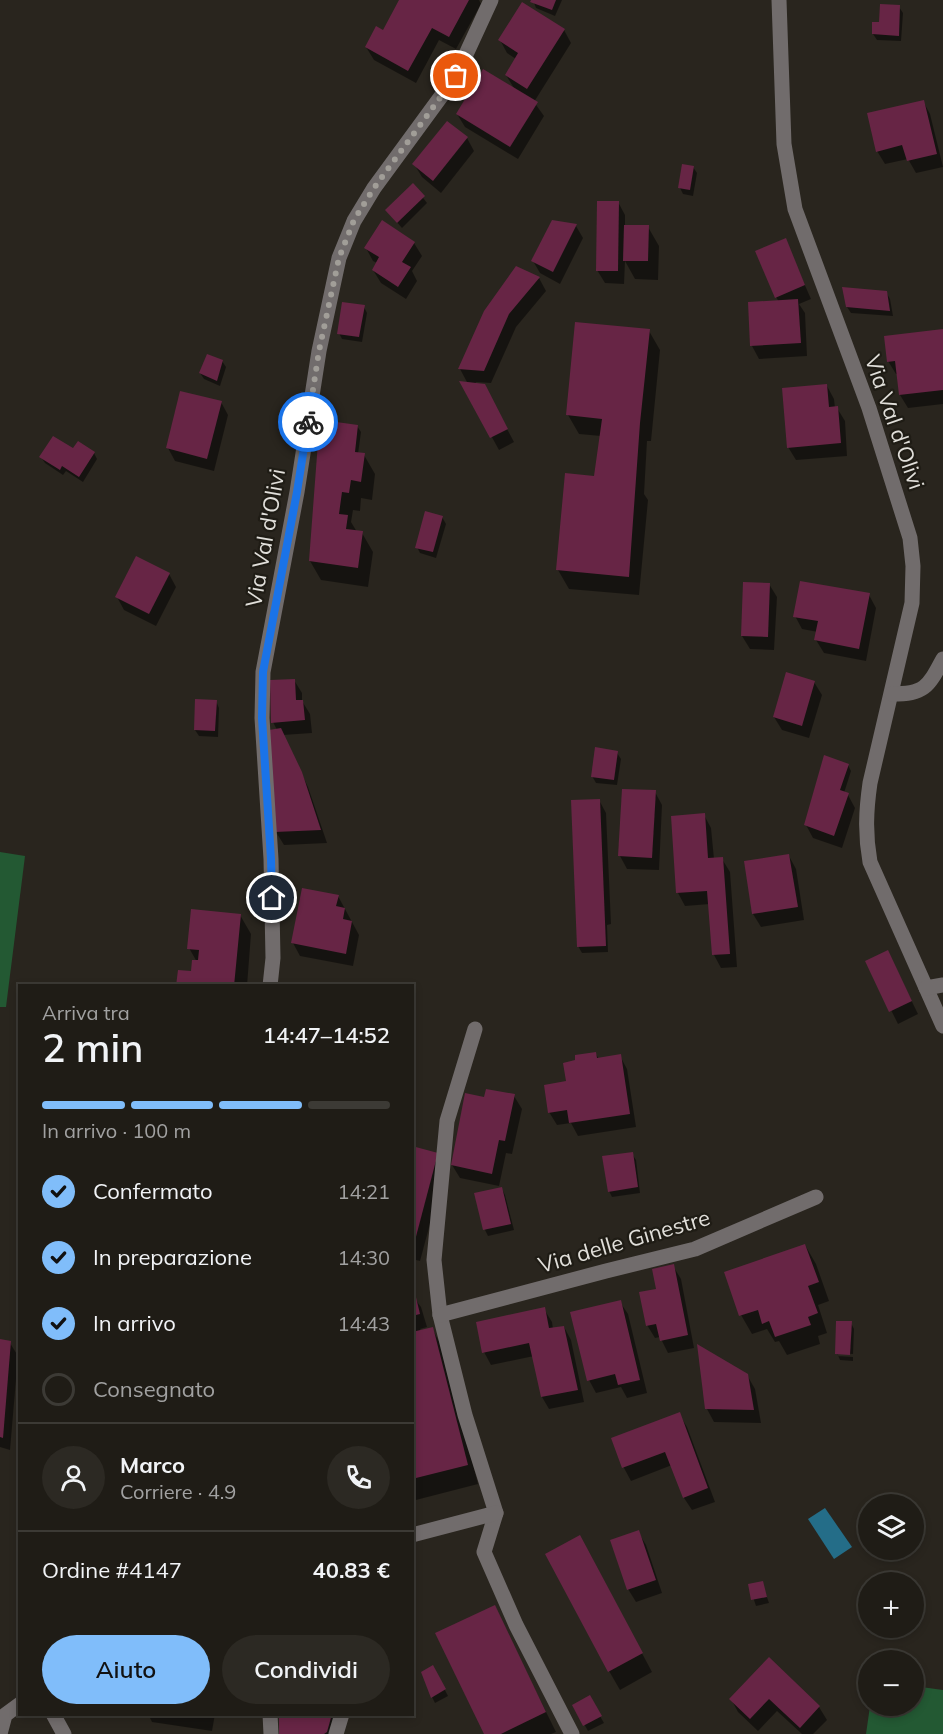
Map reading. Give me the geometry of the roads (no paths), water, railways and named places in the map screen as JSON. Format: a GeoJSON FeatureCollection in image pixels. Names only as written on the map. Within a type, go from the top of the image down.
{"type":"FeatureCollection","features":[{"type":"Feature","properties":{"kind":"street","name":"Via Val d'Olivi"},"geometry":{"type":"LineString","coordinates":[[270,984],[273,958],[272,870],[262,718],[263,672],[297,492],[319,351],[339,258],[354,220],[374,188],[456,76],[491,0]]}},
{"type":"Feature","properties":{"kind":"street","name":"Via Val d'Olivi"},"geometry":{"type":"LineString","coordinates":[[779,0],[784,144],[795,209],[869,408],[910,538],[914,566],[912,603],[870,783],[866,810],[866,838],[870,862],[943,1026]]}},
{"type":"Feature","properties":{"kind":"street"},"geometry":{"type":"LineString","coordinates":[[892,694],[921,691],[930,684],[943,659]]}},
{"type":"Feature","properties":{"kind":"street"},"geometry":{"type":"LineString","coordinates":[[926,988],[943,986]]}},
{"type":"Feature","properties":{"kind":"street"},"geometry":{"type":"LineString","coordinates":[[475,1029],[447,1122],[434,1260],[440,1316],[465,1415],[496,1513],[484,1552],[516,1625],[572,1734]]}},
{"type":"Feature","properties":{"kind":"street","name":"Via delle Ginestre"},"geometry":{"type":"LineString","coordinates":[[440,1316],[695,1249],[816,1197]]}},
{"type":"Feature","properties":{"kind":"street"},"geometry":{"type":"LineString","coordinates":[[414,1534],[496,1513]]}},
{"type":"Feature","properties":{"kind":"street"},"geometry":{"type":"LineString","coordinates":[[0,1734],[5,1715],[18,1705]]}},
{"type":"Feature","properties":{"kind":"street"},"geometry":{"type":"LineString","coordinates":[[54,1716],[64,1734]]}},
{"type":"Feature","properties":{"kind":"street"},"geometry":{"type":"LineString","coordinates":[[270,1716],[271,1734]]}},
{"type":"Feature","properties":{"kind":"street"},"geometry":{"type":"LineString","coordinates":[[336,1734],[341,1716]]}},
{"type":"Feature","properties":{"kind":"water"},"geometry":{"type":"Polygon","coordinates":[[[825,1508],[852,1547],[834,1559],[808,1519],[825,1508]]]}}]}
